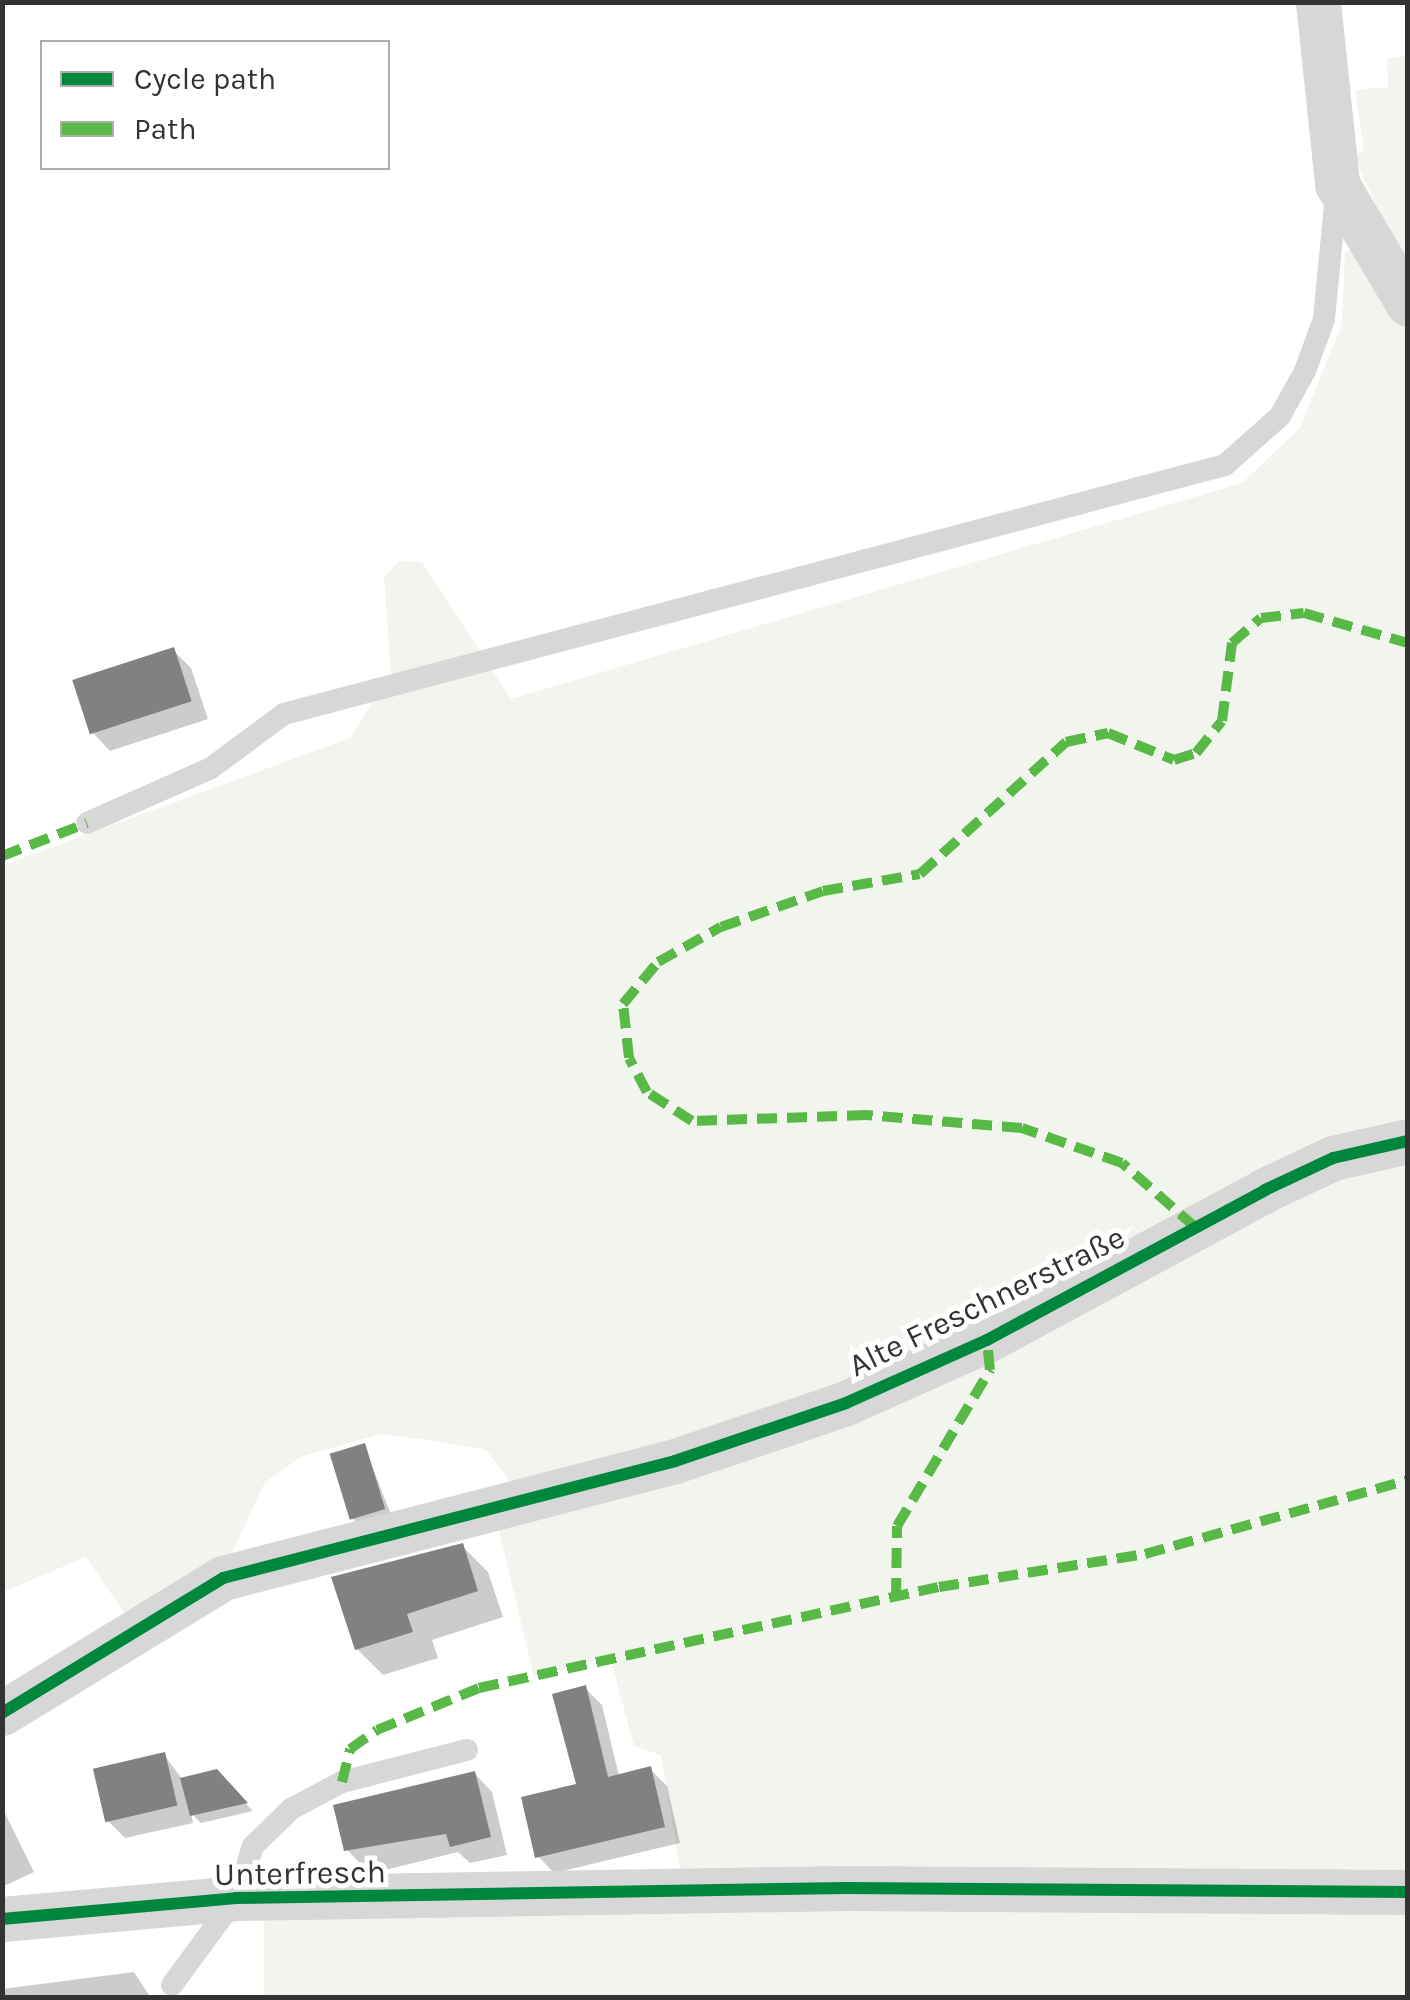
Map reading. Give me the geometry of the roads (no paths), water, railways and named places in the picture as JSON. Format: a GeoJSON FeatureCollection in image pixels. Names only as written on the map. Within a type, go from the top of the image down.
{"type":"FeatureCollection","features":[{"type":"Feature","properties":{"kind":"street"},"geometry":{"type":"LineString","coordinates":[[1318,2],[1337,184],[1408,304]]}},
{"type":"Feature","properties":{"kind":"street","name":"Alte Freschnerstraße"},"geometry":{"type":"LineString","coordinates":[[2,1714],[223,1578],[675,1460],[846,1403],[987,1340],[1316,1166],[1408,1141]]}},
{"type":"Feature","properties":{"kind":"street","name":"Unterfresch"},"geometry":{"type":"LineString","coordinates":[[2,1919],[236,1898],[599,1892],[1408,1892]]}},
{"type":"Feature","properties":{"kind":"lane"},"geometry":{"type":"LineString","coordinates":[[87,823],[212,768],[284,714],[1225,465],[1280,416],[1305,371],[1324,319],[1337,184]]}},
{"type":"Feature","properties":{"kind":"lane"},"geometry":{"type":"LineString","coordinates":[[172,1985],[236,1898],[253,1846],[291,1809],[342,1782],[467,1750]]}}]}
